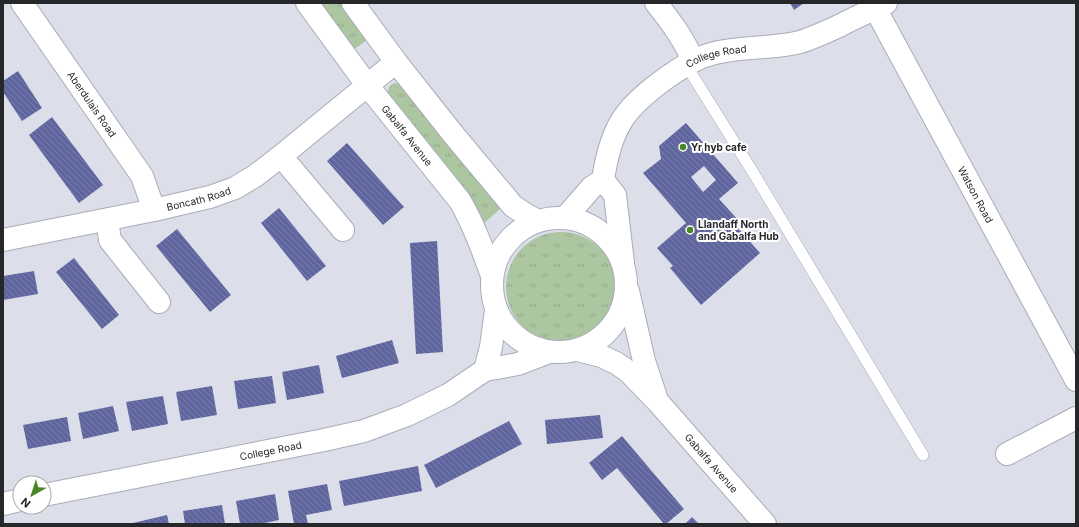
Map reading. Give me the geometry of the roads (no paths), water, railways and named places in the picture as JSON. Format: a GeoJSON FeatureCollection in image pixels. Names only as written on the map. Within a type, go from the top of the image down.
{"type":"FeatureCollection","features":[{"type":"Feature","properties":{"kind":"street","name":"Aberdulais Road"},"geometry":{"type":"LineString","coordinates":[[22,3],[142,176],[154,210]]}},
{"type":"Feature","properties":{"kind":"street","name":"Gabalfa Avenue"},"geometry":{"type":"LineString","coordinates":[[307,3],[367,85],[460,201],[467,212],[492,276]]}},
{"type":"Feature","properties":{"kind":"street"},"geometry":{"type":"LineString","coordinates":[[353,3],[396,62],[452,134],[513,206],[538,221]]}},
{"type":"Feature","properties":{"kind":"street"},"geometry":{"type":"LineString","coordinates":[[656,3],[680,36],[688,50],[689,63]]}},
{"type":"Feature","properties":{"kind":"street","name":"College Road"},"geometry":{"type":"LineString","coordinates":[[604,180],[610,144],[624,116],[633,105],[646,94],[689,63],[701,57],[730,50],[798,42],[812,38],[880,6]]}},
{"type":"Feature","properties":{"kind":"street","name":"Watson Road"},"geometry":{"type":"LineString","coordinates":[[880,6],[1076,380]]}},
{"type":"Feature","properties":{"kind":"street","name":"Boncath Road"},"geometry":{"type":"LineString","coordinates":[[3,240],[154,210],[210,197],[235,188],[255,176],[281,156],[396,62]]}},
{"type":"Feature","properties":{"kind":"street"},"geometry":{"type":"LineString","coordinates":[[281,156],[343,230]]}},
{"type":"Feature","properties":{"kind":"street"},"geometry":{"type":"LineString","coordinates":[[565,218],[592,187],[604,180],[615,195],[627,286],[623,308],[612,328],[595,343],[578,350],[561,353],[549,352],[528,346],[508,330],[496,310],[491,293],[492,276],[497,258],[507,242],[521,229],[538,221],[552,218],[565,218],[584,222],[601,232],[614,246],[623,263]]}},
{"type":"Feature","properties":{"kind":"street"},"geometry":{"type":"LineString","coordinates":[[107,220],[110,240],[159,302]]}},
{"type":"Feature","properties":{"kind":"street","name":"Gabalfa Avenue"},"geometry":{"type":"LineString","coordinates":[[627,286],[644,361],[658,402]]}},
{"type":"Feature","properties":{"kind":"street"},"geometry":{"type":"LineString","coordinates":[[485,370],[491,347],[496,310]]}},
{"type":"Feature","properties":{"kind":"street","name":"Gabalfa Avenue"},"geometry":{"type":"LineString","coordinates":[[578,350],[601,356],[616,363],[629,372],[658,402],[765,524]]}},
{"type":"Feature","properties":{"kind":"street","name":"College Road"},"geometry":{"type":"LineString","coordinates":[[52,493],[364,431],[430,405],[448,395],[485,370],[518,364],[549,352]]}},
{"type":"Feature","properties":{"kind":"street"},"geometry":{"type":"LineString","coordinates":[[1007,454],[1076,418]]}},
{"type":"Feature","properties":{"kind":"lane"},"geometry":{"type":"LineString","coordinates":[[689,63],[923,455]]}},
{"type":"Feature","properties":{"kind":"place","name":"Yr hyb cafe"},"geometry":{"type":"Point","coordinates":[683,147]}},
{"type":"Feature","properties":{"kind":"place","name":"Llandaff North and Gabalfa Hub"},"geometry":{"type":"Point","coordinates":[690,230]}}]}
